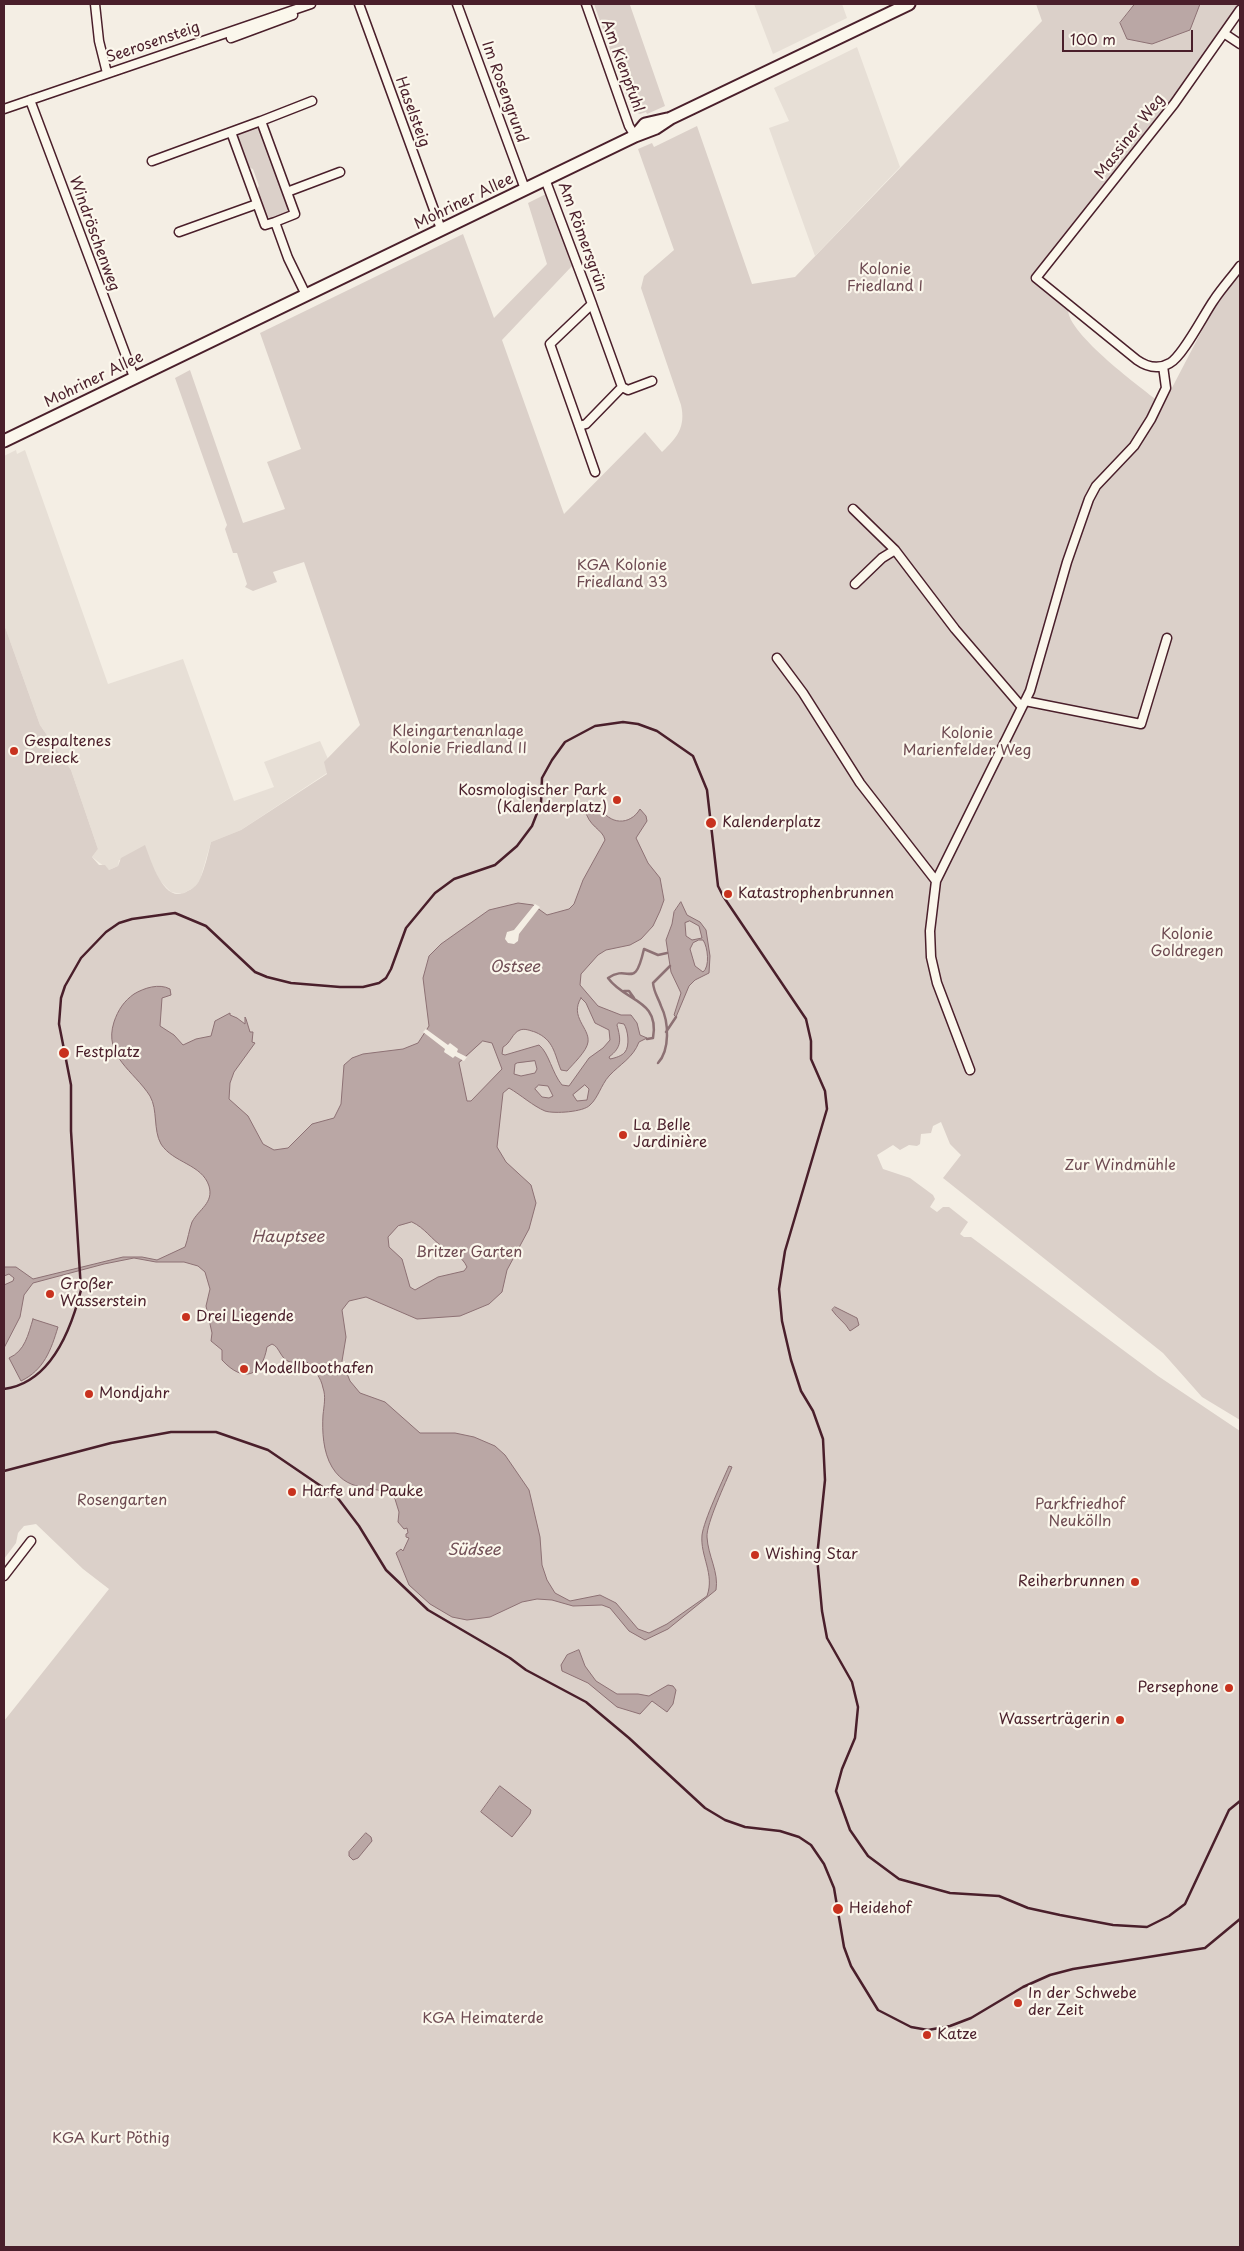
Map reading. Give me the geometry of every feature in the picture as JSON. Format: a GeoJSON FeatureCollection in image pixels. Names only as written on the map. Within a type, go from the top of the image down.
{"type":"FeatureCollection","features":[{"type":"Feature","properties":{"kind":"main road","name":"Mohriner Allee"},"geometry":{"type":"LineString","coordinates":[[4,441],[634,136],[656,128],[671,118],[909,4]]}},
{"type":"Feature","properties":{"kind":"street"},"geometry":{"type":"LineString","coordinates":[[95,4],[99,41],[107,73]]}},
{"type":"Feature","properties":{"kind":"street","name":"Haselsteig"},"geometry":{"type":"LineString","coordinates":[[359,4],[441,229]]}},
{"type":"Feature","properties":{"kind":"street","name":"Im Rosengrund"},"geometry":{"type":"LineString","coordinates":[[458,4],[525,189]]}},
{"type":"Feature","properties":{"kind":"street","name":"Am Kienpfuhl"},"geometry":{"type":"LineString","coordinates":[[586,4],[634,136]]}},
{"type":"Feature","properties":{"kind":"street","name":"Seerosensteig"},"geometry":{"type":"LineString","coordinates":[[4,109],[311,6]]}},
{"type":"Feature","properties":{"kind":"street","name":"Seerosensteig"},"geometry":{"type":"LineString","coordinates":[[231,38],[311,6]]}},
{"type":"Feature","properties":{"kind":"street","name":"Massiner Weg"},"geometry":{"type":"LineString","coordinates":[[1163,366],[1150,367],[1142,363],[1036,278],[1174,104],[1225,34],[1240,10]]}},
{"type":"Feature","properties":{"kind":"street"},"geometry":{"type":"LineString","coordinates":[[1225,34],[1240,44]]}},
{"type":"Feature","properties":{"kind":"street","name":"Windröschenweg"},"geometry":{"type":"LineString","coordinates":[[30,100],[134,377]]}},
{"type":"Feature","properties":{"kind":"street"},"geometry":{"type":"LineString","coordinates":[[152,160],[312,101]]}},
{"type":"Feature","properties":{"kind":"street"},"geometry":{"type":"LineString","coordinates":[[231,132],[265,225],[295,214],[261,120]]}},
{"type":"Feature","properties":{"kind":"street"},"geometry":{"type":"LineString","coordinates":[[287,192],[340,172]]}},
{"type":"Feature","properties":{"kind":"street","name":"Am Römersgrün"},"geometry":{"type":"LineString","coordinates":[[546,179],[622,386]]}},
{"type":"Feature","properties":{"kind":"street"},"geometry":{"type":"LineString","coordinates":[[179,232],[257,204]]}},
{"type":"Feature","properties":{"kind":"street"},"geometry":{"type":"LineString","coordinates":[[275,222],[288,258],[306,294]]}},
{"type":"Feature","properties":{"kind":"street"},"geometry":{"type":"LineString","coordinates":[[970,1070],[937,983],[931,957],[930,931],[936,881],[1023,704],[1038,668],[1067,562],[1089,499],[1096,486],[1134,446],[1150,419],[1166,388],[1163,366],[1178,356],[1215,299],[1240,266]]}},
{"type":"Feature","properties":{"kind":"street","name":"Am Römersgrün"},"geometry":{"type":"LineString","coordinates":[[592,304],[550,344],[595,472]]}},
{"type":"Feature","properties":{"kind":"street"},"geometry":{"type":"LineString","coordinates":[[579,426],[586,424],[622,386],[628,390],[652,382]]}},
{"type":"Feature","properties":{"kind":"street"},"geometry":{"type":"LineString","coordinates":[[853,509],[895,550],[955,629],[1023,704],[1141,724],[1167,638]]}},
{"type":"Feature","properties":{"kind":"street"},"geometry":{"type":"LineString","coordinates":[[855,584],[882,558],[895,550]]}},
{"type":"Feature","properties":{"kind":"street"},"geometry":{"type":"LineString","coordinates":[[777,658],[803,693],[861,784],[936,881]]}},
{"type":"Feature","properties":{"kind":"street"},"geometry":{"type":"LineString","coordinates":[[4,1576],[31,1541]]}},
{"type":"Feature","properties":{"kind":"shaded area"},"geometry":{"type":"Polygon","coordinates":[[[754,4],[842,4],[847,18],[773,54],[754,4]]]}},
{"type":"Feature","properties":{"kind":"shaded area"},"geometry":{"type":"Polygon","coordinates":[[[857,47],[900,167],[815,256],[769,128],[789,121],[774,88],[857,47]]]}},
{"type":"Feature","properties":{"kind":"shaded area"},"geometry":{"type":"Polygon","coordinates":[[[16,450],[17,454],[25,450],[108,684],[183,659],[234,801],[274,787],[264,762],[320,741],[328,759],[325,762],[327,773],[241,830],[211,842],[200,880],[195,887],[182,894],[171,892],[161,882],[119,860],[118,866],[109,870],[92,857],[98,849],[71,770],[40,725],[4,624],[4,456],[16,450]]]}},
{"type":"Feature","properties":{"kind":"green space"},"geometry":{"type":"Polygon","coordinates":[[[594,4],[633,4],[630,5],[665,106],[647,114],[646,112],[640,114],[632,111],[594,4]]]}},
{"type":"Feature","properties":{"kind":"green space"},"geometry":{"type":"Polygon","coordinates":[[[1036,4],[1238,4],[1173,99],[1031,278],[1068,309],[1071,320],[1092,346],[1163,405],[1210,315],[1240,273],[1240,1420],[1202,1397],[1163,1353],[943,1178],[961,1155],[950,1144],[941,1122],[933,1126],[931,1133],[921,1134],[920,1144],[917,1146],[909,1145],[900,1150],[893,1145],[877,1155],[883,1169],[910,1178],[933,1195],[935,1199],[930,1207],[937,1212],[943,1207],[949,1207],[968,1222],[960,1234],[964,1237],[971,1237],[1158,1376],[1240,1431],[1240,2247],[4,2247],[4,1721],[109,1589],[83,1569],[36,1524],[24,1526],[18,1533],[16,1543],[4,1559],[4,624],[40,725],[71,770],[98,849],[92,857],[99,865],[105,865],[109,870],[118,866],[121,858],[145,845],[159,879],[171,892],[178,894],[190,890],[200,879],[211,842],[241,830],[327,774],[324,762],[360,725],[304,562],[273,572],[277,582],[253,591],[245,587],[247,584],[237,553],[233,553],[225,529],[227,525],[175,378],[190,370],[243,523],[285,509],[267,462],[301,449],[260,333],[463,234],[494,318],[547,264],[528,203],[546,194],[572,266],[502,340],[564,514],[645,432],[662,452],[676,437],[681,426],[681,405],[641,288],[644,276],[674,250],[638,149],[652,143],[654,147],[697,126],[752,284],[795,277],[1042,21],[1036,4]]]}},
{"type":"Feature","properties":{"kind":"green space"},"geometry":{"type":"Polygon","coordinates":[[[257,128],[288,209],[286,214],[272,219],[266,216],[256,190],[259,186],[253,169],[248,167],[237,138],[240,133],[257,128]]]}},
{"type":"Feature","properties":{"kind":"water"},"geometry":{"type":"Polygon","coordinates":[[[1135,4],[1200,4],[1190,30],[1152,44],[1127,39],[1120,23],[1135,4]]]}},
{"type":"Feature","properties":{"kind":"water"},"geometry":{"type":"Polygon","coordinates":[[[600,807],[609,817],[620,821],[625,821],[636,815],[640,809],[646,816],[647,821],[636,838],[648,863],[660,878],[664,900],[660,911],[653,926],[641,939],[630,945],[606,950],[598,955],[581,974],[580,985],[598,1006],[621,1015],[631,1015],[637,1023],[640,1035],[647,1038],[639,1042],[630,1057],[609,1076],[593,1102],[582,1109],[569,1112],[549,1112],[536,1106],[509,1088],[503,1093],[497,1147],[506,1162],[531,1185],[536,1203],[529,1229],[507,1270],[502,1292],[489,1304],[460,1316],[417,1319],[366,1297],[349,1301],[342,1310],[346,1337],[342,1361],[350,1381],[360,1393],[385,1402],[420,1433],[455,1433],[474,1437],[495,1446],[505,1455],[529,1490],[540,1537],[542,1565],[547,1580],[555,1593],[570,1601],[600,1595],[616,1603],[638,1629],[649,1633],[667,1624],[707,1596],[709,1580],[702,1535],[706,1520],[729,1466],[732,1467],[713,1513],[707,1537],[716,1577],[716,1590],[668,1629],[645,1640],[629,1631],[610,1608],[602,1605],[573,1606],[552,1600],[537,1599],[522,1602],[490,1617],[467,1620],[452,1617],[430,1604],[409,1585],[396,1553],[401,1549],[403,1551],[409,1538],[406,1537],[408,1533],[407,1528],[404,1529],[398,1522],[399,1512],[395,1499],[382,1491],[356,1486],[347,1482],[339,1476],[329,1461],[323,1435],[324,1394],[321,1380],[317,1374],[307,1362],[290,1362],[287,1360],[272,1344],[267,1347],[261,1365],[251,1373],[245,1374],[230,1368],[222,1360],[222,1350],[211,1341],[212,1333],[206,1306],[210,1289],[205,1272],[198,1266],[184,1262],[156,1262],[134,1258],[33,1283],[24,1295],[20,1317],[4,1348],[4,1285],[13,1281],[14,1278],[9,1274],[4,1276],[4,1267],[16,1267],[33,1279],[123,1257],[142,1257],[157,1260],[185,1247],[192,1222],[208,1201],[210,1192],[205,1179],[194,1168],[166,1150],[161,1144],[150,1096],[116,1054],[112,1034],[114,1022],[119,1010],[127,1000],[134,994],[147,988],[161,986],[170,989],[171,995],[162,998],[160,1026],[174,1035],[183,1045],[196,1039],[211,1036],[215,1021],[230,1013],[230,1015],[245,1024],[245,1017],[250,1032],[253,1032],[252,1042],[255,1043],[234,1072],[230,1083],[229,1099],[248,1116],[263,1144],[274,1150],[288,1148],[312,1124],[334,1118],[341,1104],[344,1065],[352,1058],[363,1054],[403,1049],[418,1043],[429,1026],[423,978],[429,956],[441,944],[489,910],[518,903],[533,905],[547,915],[569,909],[574,904],[583,880],[605,840],[604,836],[589,820],[585,809],[600,807]],[[581,998],[577,1011],[588,1037],[588,1042],[582,1053],[567,1071],[561,1070],[550,1043],[541,1035],[528,1030],[522,1029],[517,1031],[503,1047],[502,1054],[505,1055],[539,1045],[562,1085],[569,1086],[589,1058],[603,1048],[610,1040],[609,1030],[595,1023],[586,1003],[581,998]],[[619,1023],[617,1025],[619,1043],[616,1050],[609,1057],[610,1059],[622,1055],[628,1046],[624,1024],[619,1023]],[[483,1041],[459,1063],[467,1101],[471,1101],[502,1069],[492,1043],[483,1041]],[[535,1061],[515,1064],[514,1074],[521,1076],[535,1073],[537,1069],[535,1061]],[[539,1085],[535,1089],[542,1097],[549,1098],[553,1096],[548,1086],[539,1085]],[[585,1085],[573,1095],[577,1101],[587,1100],[589,1089],[585,1085]],[[412,1222],[398,1226],[388,1237],[389,1247],[402,1259],[410,1287],[415,1290],[438,1277],[464,1271],[467,1267],[460,1257],[439,1244],[421,1227],[412,1222]]]}},
{"type":"Feature","properties":{"kind":"water"},"geometry":{"type":"Polygon","coordinates":[[[681,902],[687,915],[700,922],[706,930],[710,956],[709,973],[695,980],[689,986],[676,1017],[674,1015],[681,993],[671,972],[666,940],[674,912],[681,902]],[[690,921],[685,923],[686,936],[692,940],[702,938],[699,926],[690,921]],[[703,940],[693,943],[690,949],[695,966],[703,972],[707,966],[707,952],[703,940]]]}},
{"type":"Feature","properties":{"kind":"water"},"geometry":{"type":"Polygon","coordinates":[[[835,1307],[857,1318],[859,1325],[850,1331],[832,1310],[835,1307]]]}},
{"type":"Feature","properties":{"kind":"water"},"geometry":{"type":"Polygon","coordinates":[[[33,1319],[58,1327],[46,1358],[36,1371],[21,1381],[9,1358],[22,1347],[33,1319]]]}},
{"type":"Feature","properties":{"kind":"water"},"geometry":{"type":"Polygon","coordinates":[[[579,1650],[585,1666],[596,1681],[617,1694],[649,1696],[668,1685],[673,1686],[676,1690],[673,1704],[667,1712],[652,1701],[640,1714],[617,1707],[588,1683],[562,1671],[561,1665],[567,1655],[579,1650]]]}},
{"type":"Feature","properties":{"kind":"water"},"geometry":{"type":"Polygon","coordinates":[[[500,1786],[531,1810],[512,1837],[481,1812],[500,1786]]]}},
{"type":"Feature","properties":{"kind":"water"},"geometry":{"type":"Polygon","coordinates":[[[366,1833],[371,1837],[372,1841],[358,1858],[353,1860],[349,1856],[349,1852],[366,1833]]]}},
{"type":"Feature","properties":{"kind":"pier"},"geometry":{"type":"Polygon","coordinates":[[[535,904],[540,907],[519,934],[518,941],[514,944],[508,943],[505,939],[507,932],[514,930],[535,904]]]}},
{"type":"Feature","properties":{"kind":"pier"},"geometry":{"type":"Polygon","coordinates":[[[426,1029],[448,1045],[450,1043],[458,1049],[457,1052],[467,1057],[464,1061],[455,1056],[453,1058],[444,1052],[445,1049],[423,1032],[426,1029]]]}},
{"type":"Feature","properties":{"kind":"pier"},"geometry":{"type":"Polygon","coordinates":[[[345,1361],[345,1366],[316,1376],[313,1372],[320,1368],[345,1361]]]}},
{"type":"Feature","properties":{"kind":"waterway"},"geometry":{"type":"LineString","coordinates":[[647,1039],[653,1038],[654,1025],[646,1008],[615,986],[608,978],[615,974],[634,973],[637,970],[644,949],[658,955],[667,953]]}},
{"type":"Feature","properties":{"kind":"waterway"},"geometry":{"type":"LineString","coordinates":[[658,1063],[665,1051],[667,1028],[664,1013],[653,983],[670,966]]}},
{"type":"Feature","properties":{"kind":"waterway"},"geometry":{"type":"LineString","coordinates":[[624,991],[629,991],[634,998]]}},
{"type":"Feature","properties":{"kind":"waterway"},"geometry":{"type":"LineString","coordinates":[[666,1032],[676,1017]]}},
{"type":"Feature","properties":{"kind":"railway"},"geometry":{"type":"LineString","coordinates":[[4,1389],[20,1385],[34,1377],[46,1366],[56,1352],[71,1322],[81,1290],[71,1131],[71,1085],[59,1024],[61,998],[65,986],[81,958],[106,932],[119,923],[132,919],[175,913],[206,926],[255,972],[267,977],[291,983],[340,987],[363,987],[379,983],[386,978],[391,969],[406,928],[435,893],[454,879],[495,865],[517,846],[532,826],[541,803],[542,778],[565,742],[595,726],[623,722],[638,724],[657,731],[693,756],[707,790],[718,886],[806,1019],[811,1041],[811,1059],[825,1091],[827,1109],[785,1251],[779,1289],[782,1321],[791,1360],[801,1391],[813,1411],[823,1439],[825,1480],[817,1557],[822,1611],[827,1638],[852,1682],[858,1707],[855,1738],[842,1769],[836,1791],[850,1830],[868,1856],[899,1879],[950,1893],[999,1896],[1028,1908],[1060,1915],[1113,1925],[1147,1927],[1169,1916],[1185,1904],[1229,1810],[1240,1801]]}},
{"type":"Feature","properties":{"kind":"railway"},"geometry":{"type":"LineString","coordinates":[[4,1471],[111,1443],[171,1432],[216,1432],[268,1450],[337,1497],[359,1526],[386,1570],[428,1610],[510,1658],[526,1670],[586,1702],[629,1738],[705,1808],[725,1820],[745,1827],[780,1831],[799,1837],[811,1845],[824,1864],[834,1888],[844,1947],[851,1966],[878,2010],[911,2027],[928,2030],[950,2026],[971,2018],[1023,1987],[1050,1975],[1073,1969],[1205,1948],[1240,1919]]}},
{"type":"Feature","properties":{"kind":"place","name":"Gespaltenes Dreieck"},"geometry":{"type":"Point","coordinates":[14,751]}},
{"type":"Feature","properties":{"kind":"place","name":"Kosmologischer Park (Kalenderplatz)"},"geometry":{"type":"Point","coordinates":[617,800]}},
{"type":"Feature","properties":{"kind":"place","name":"Kalenderplatz"},"geometry":{"type":"Point","coordinates":[711,823]}},
{"type":"Feature","properties":{"kind":"place","name":"Katastrophenbrunnen"},"geometry":{"type":"Point","coordinates":[728,894]}},
{"type":"Feature","properties":{"kind":"place","name":"Festplatz"},"geometry":{"type":"Point","coordinates":[64,1053]}},
{"type":"Feature","properties":{"kind":"place","name":"La Belle Jardinière"},"geometry":{"type":"Point","coordinates":[623,1135]}},
{"type":"Feature","properties":{"kind":"place","name":"Großer Wasserstein"},"geometry":{"type":"Point","coordinates":[50,1294]}},
{"type":"Feature","properties":{"kind":"place","name":"Drei Liegende"},"geometry":{"type":"Point","coordinates":[186,1317]}},
{"type":"Feature","properties":{"kind":"place","name":"Modellboothafen"},"geometry":{"type":"Point","coordinates":[244,1369]}},
{"type":"Feature","properties":{"kind":"place","name":"Mondjahr"},"geometry":{"type":"Point","coordinates":[89,1394]}},
{"type":"Feature","properties":{"kind":"place","name":"Harfe und Pauke"},"geometry":{"type":"Point","coordinates":[292,1492]}},
{"type":"Feature","properties":{"kind":"place","name":"Wishing Star"},"geometry":{"type":"Point","coordinates":[755,1555]}},
{"type":"Feature","properties":{"kind":"place","name":"Reiherbrunnen"},"geometry":{"type":"Point","coordinates":[1135,1582]}},
{"type":"Feature","properties":{"kind":"place","name":"Persephone"},"geometry":{"type":"Point","coordinates":[1229,1688]}},
{"type":"Feature","properties":{"kind":"place","name":"Wasserträgerin"},"geometry":{"type":"Point","coordinates":[1120,1720]}},
{"type":"Feature","properties":{"kind":"place","name":"Heidehof"},"geometry":{"type":"Point","coordinates":[838,1909]}},
{"type":"Feature","properties":{"kind":"place","name":"In der Schwebe der Zeit"},"geometry":{"type":"Point","coordinates":[1018,2003]}},
{"type":"Feature","properties":{"kind":"place","name":"Katze"},"geometry":{"type":"Point","coordinates":[927,2035]}},
{"type":"Feature","properties":{"kind":"park label","name":"Kolonie Friedland I"},"geometry":{"type":"Point","coordinates":[885,278]}},
{"type":"Feature","properties":{"kind":"park label","name":"KGA Kolonie Friedland 33"},"geometry":{"type":"Point","coordinates":[622,574]}},
{"type":"Feature","properties":{"kind":"park label","name":"Kleingartenanlage Kolonie Friedland II"},"geometry":{"type":"Point","coordinates":[458,740]}},
{"type":"Feature","properties":{"kind":"park label","name":"Kolonie Marienfelder Weg"},"geometry":{"type":"Point","coordinates":[967,742]}},
{"type":"Feature","properties":{"kind":"park label","name":"Kolonie Goldregen"},"geometry":{"type":"Point","coordinates":[1187,944]}},
{"type":"Feature","properties":{"kind":"park label","name":"Zur Windmühle"},"geometry":{"type":"Point","coordinates":[1120,1166]}},
{"type":"Feature","properties":{"kind":"park label","name":"Britzer Garten"},"geometry":{"type":"Point","coordinates":[469,1253]}},
{"type":"Feature","properties":{"kind":"park label","name":"Rosengarten"},"geometry":{"type":"Point","coordinates":[122,1501]}},
{"type":"Feature","properties":{"kind":"park label","name":"Parkfriedhof Neukölln"},"geometry":{"type":"Point","coordinates":[1080,1514]}},
{"type":"Feature","properties":{"kind":"park label","name":"KGA Heimaterde"},"geometry":{"type":"Point","coordinates":[483,2019]}},
{"type":"Feature","properties":{"kind":"park label","name":"KGA Kurt Pöthig"},"geometry":{"type":"Point","coordinates":[111,2139]}},
{"type":"Feature","properties":{"kind":"water label","name":"Ostsee"},"geometry":{"type":"Point","coordinates":[515,968]}},
{"type":"Feature","properties":{"kind":"water label","name":"Hauptsee"},"geometry":{"type":"Point","coordinates":[288,1238]}},
{"type":"Feature","properties":{"kind":"water label","name":"Südsee"},"geometry":{"type":"Point","coordinates":[474,1551]}}]}
